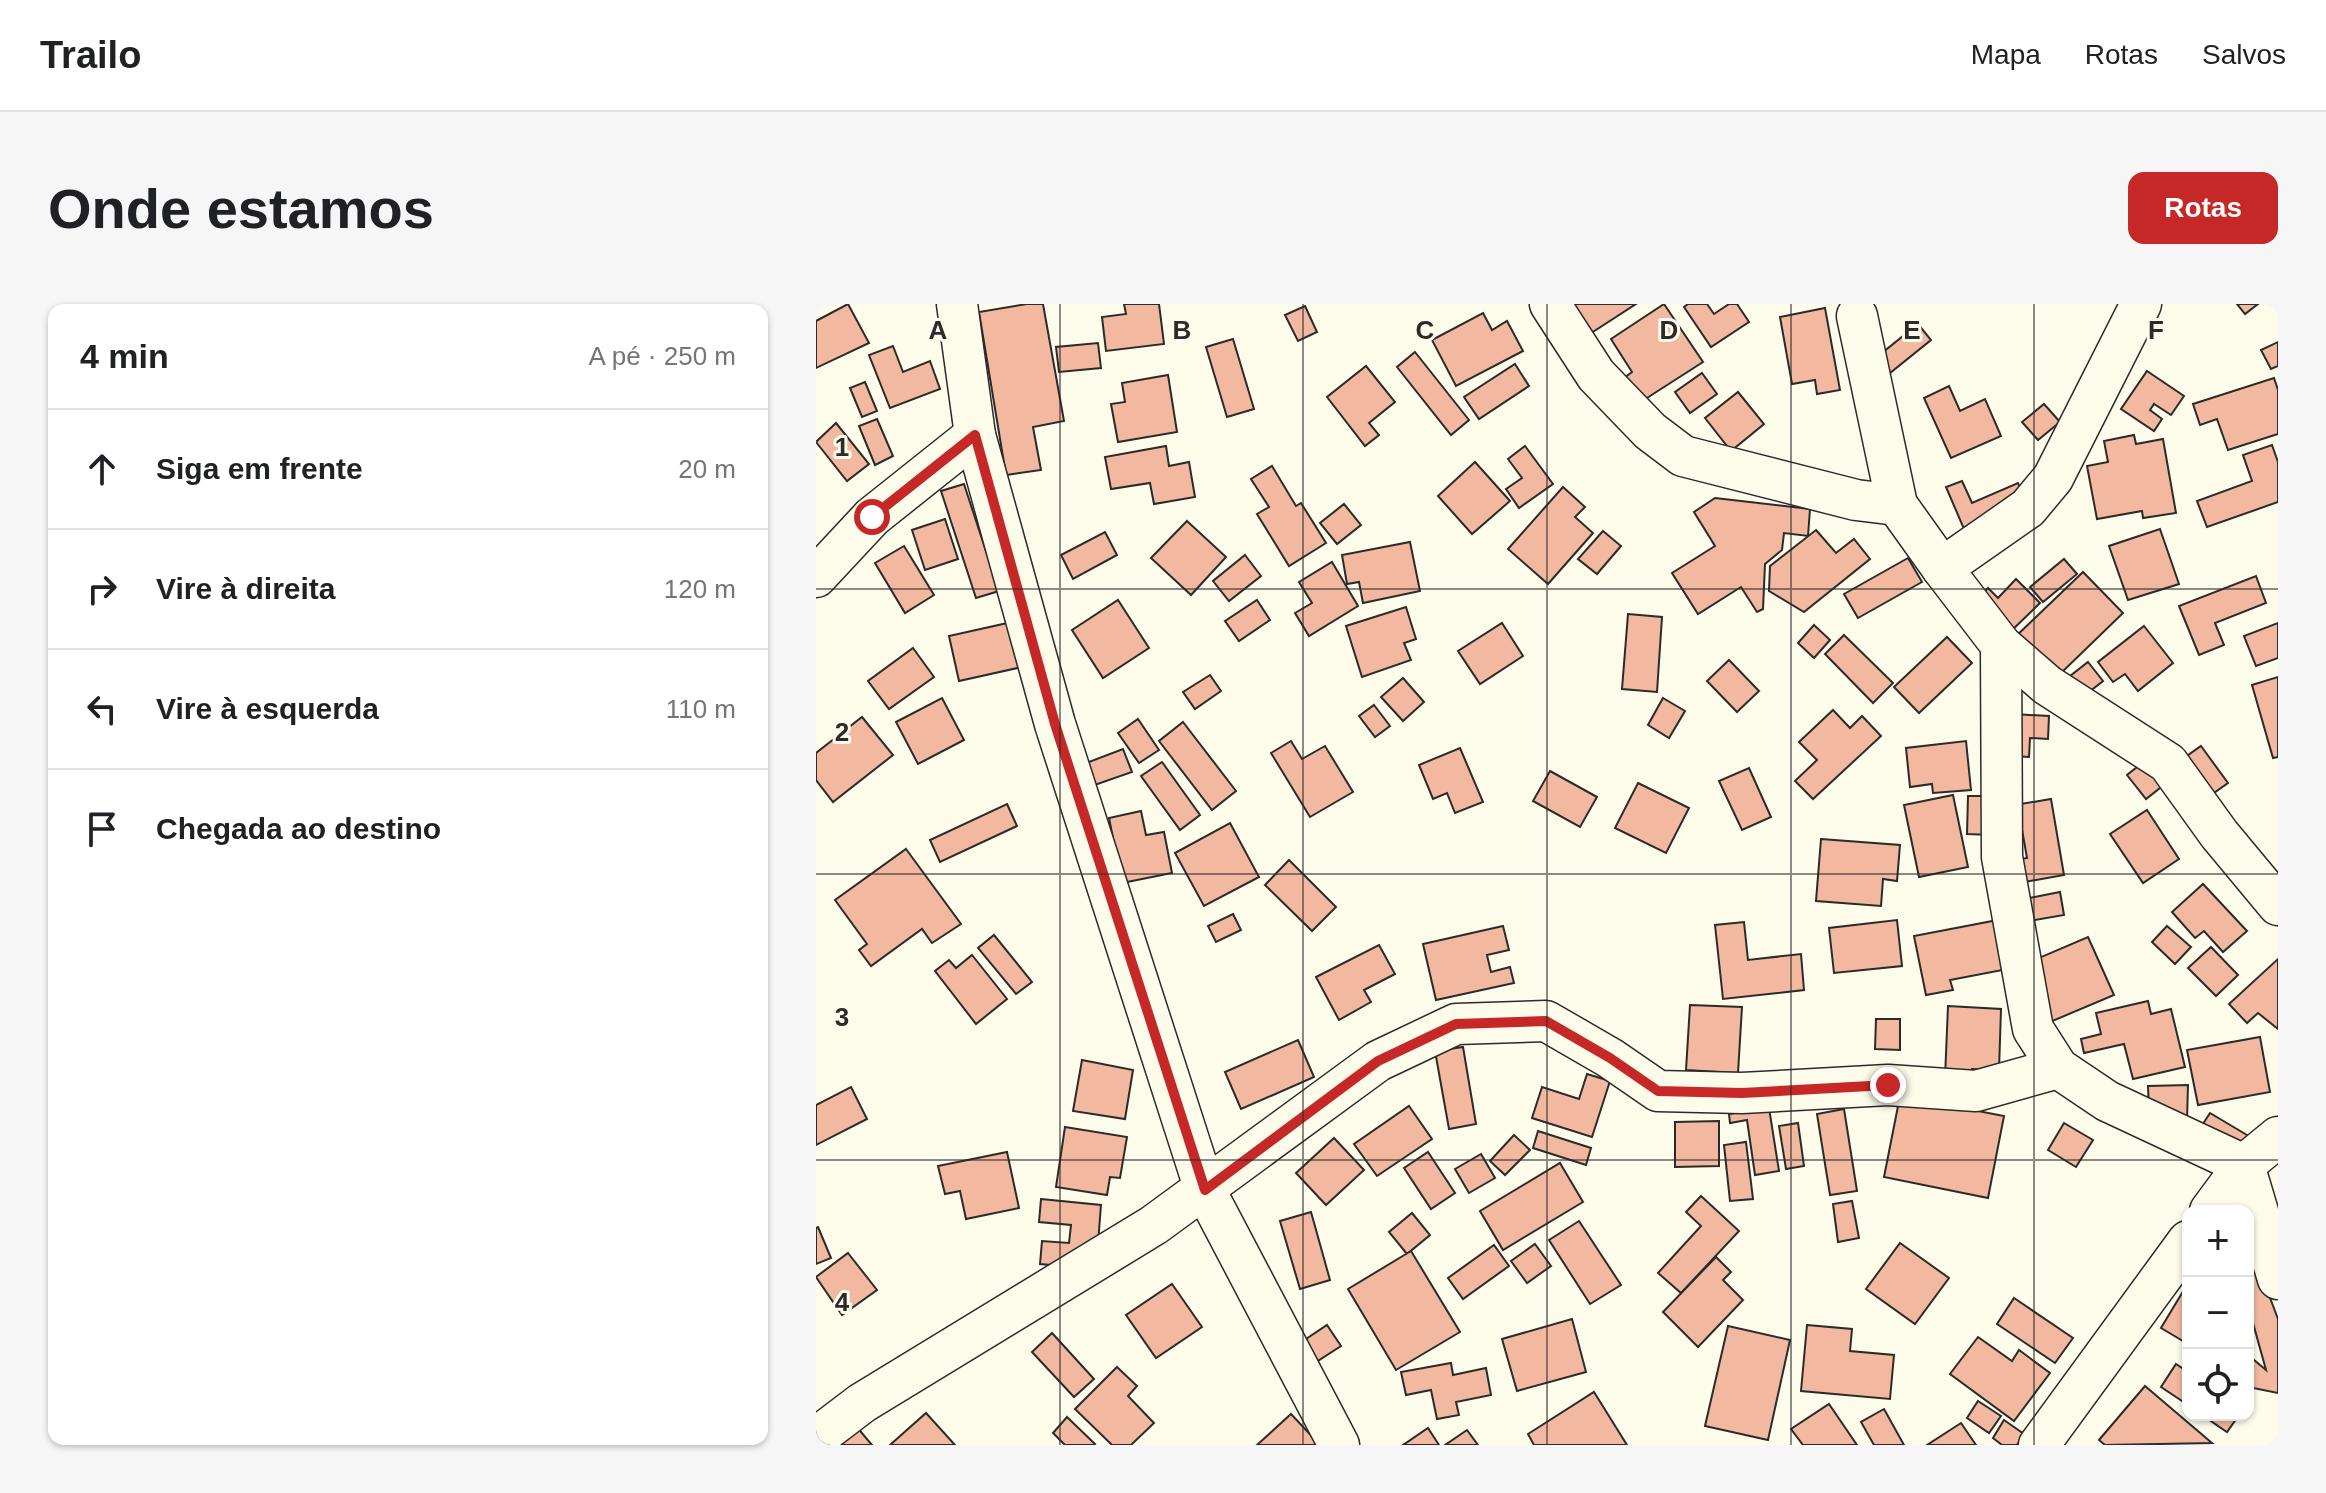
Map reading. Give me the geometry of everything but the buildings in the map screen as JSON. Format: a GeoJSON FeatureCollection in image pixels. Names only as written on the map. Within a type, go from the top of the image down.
{"type":"FeatureCollection","features":[{"type":"Feature","properties":{"kind":"street"},"geometry":{"type":"LineString","coordinates":[[957,304],[975,435],[1055,724],[1205,1190],[1339,1445]]}},
{"type":"Feature","properties":{"kind":"street"},"geometry":{"type":"LineString","coordinates":[[1550,304],[1596,375],[1650,431],[1683,456],[1856,500],[1897,505]]}},
{"type":"Feature","properties":{"kind":"street"},"geometry":{"type":"LineString","coordinates":[[1942,568],[2028,508],[2053,478],[2141,304]]}},
{"type":"Feature","properties":{"kind":"street"},"geometry":{"type":"LineString","coordinates":[[1857,316],[1897,505],[1942,568],[2001,645],[2047,685],[2168,763],[2219,834],[2278,905]]}},
{"type":"Feature","properties":{"kind":"street"},"geometry":{"type":"LineString","coordinates":[[816,577],[872,517],[975,435]]}},
{"type":"Feature","properties":{"kind":"street"},"geometry":{"type":"LineString","coordinates":[[2001,645],[2002,857],[2033,1029],[2058,1068],[2107,1101],[2244,1165],[2278,1279]]}},
{"type":"Feature","properties":{"kind":"street"},"geometry":{"type":"LineString","coordinates":[[816,1438],[862,1403],[1050,1290],[1205,1190],[1378,1061],[1456,1024],[1546,1021],[1610,1058],[1658,1091],[1742,1093],[1888,1085],[1976,1091],[2058,1068]]}},
{"type":"Feature","properties":{"kind":"street"},"geometry":{"type":"LineString","coordinates":[[2214,1205],[2244,1165],[2278,1137]]}},
{"type":"Feature","properties":{"kind":"street"},"geometry":{"type":"LineString","coordinates":[[2039,1445],[2182,1249]]}},
{"type":"Feature","properties":{"kind":"route"},"geometry":{"type":"LineString","coordinates":[[872,517],[975,435],[1055,724],[1205,1190],[1378,1061],[1456,1024],[1546,1021],[1610,1058],[1658,1091],[1742,1093],[1888,1085]]}}]}
